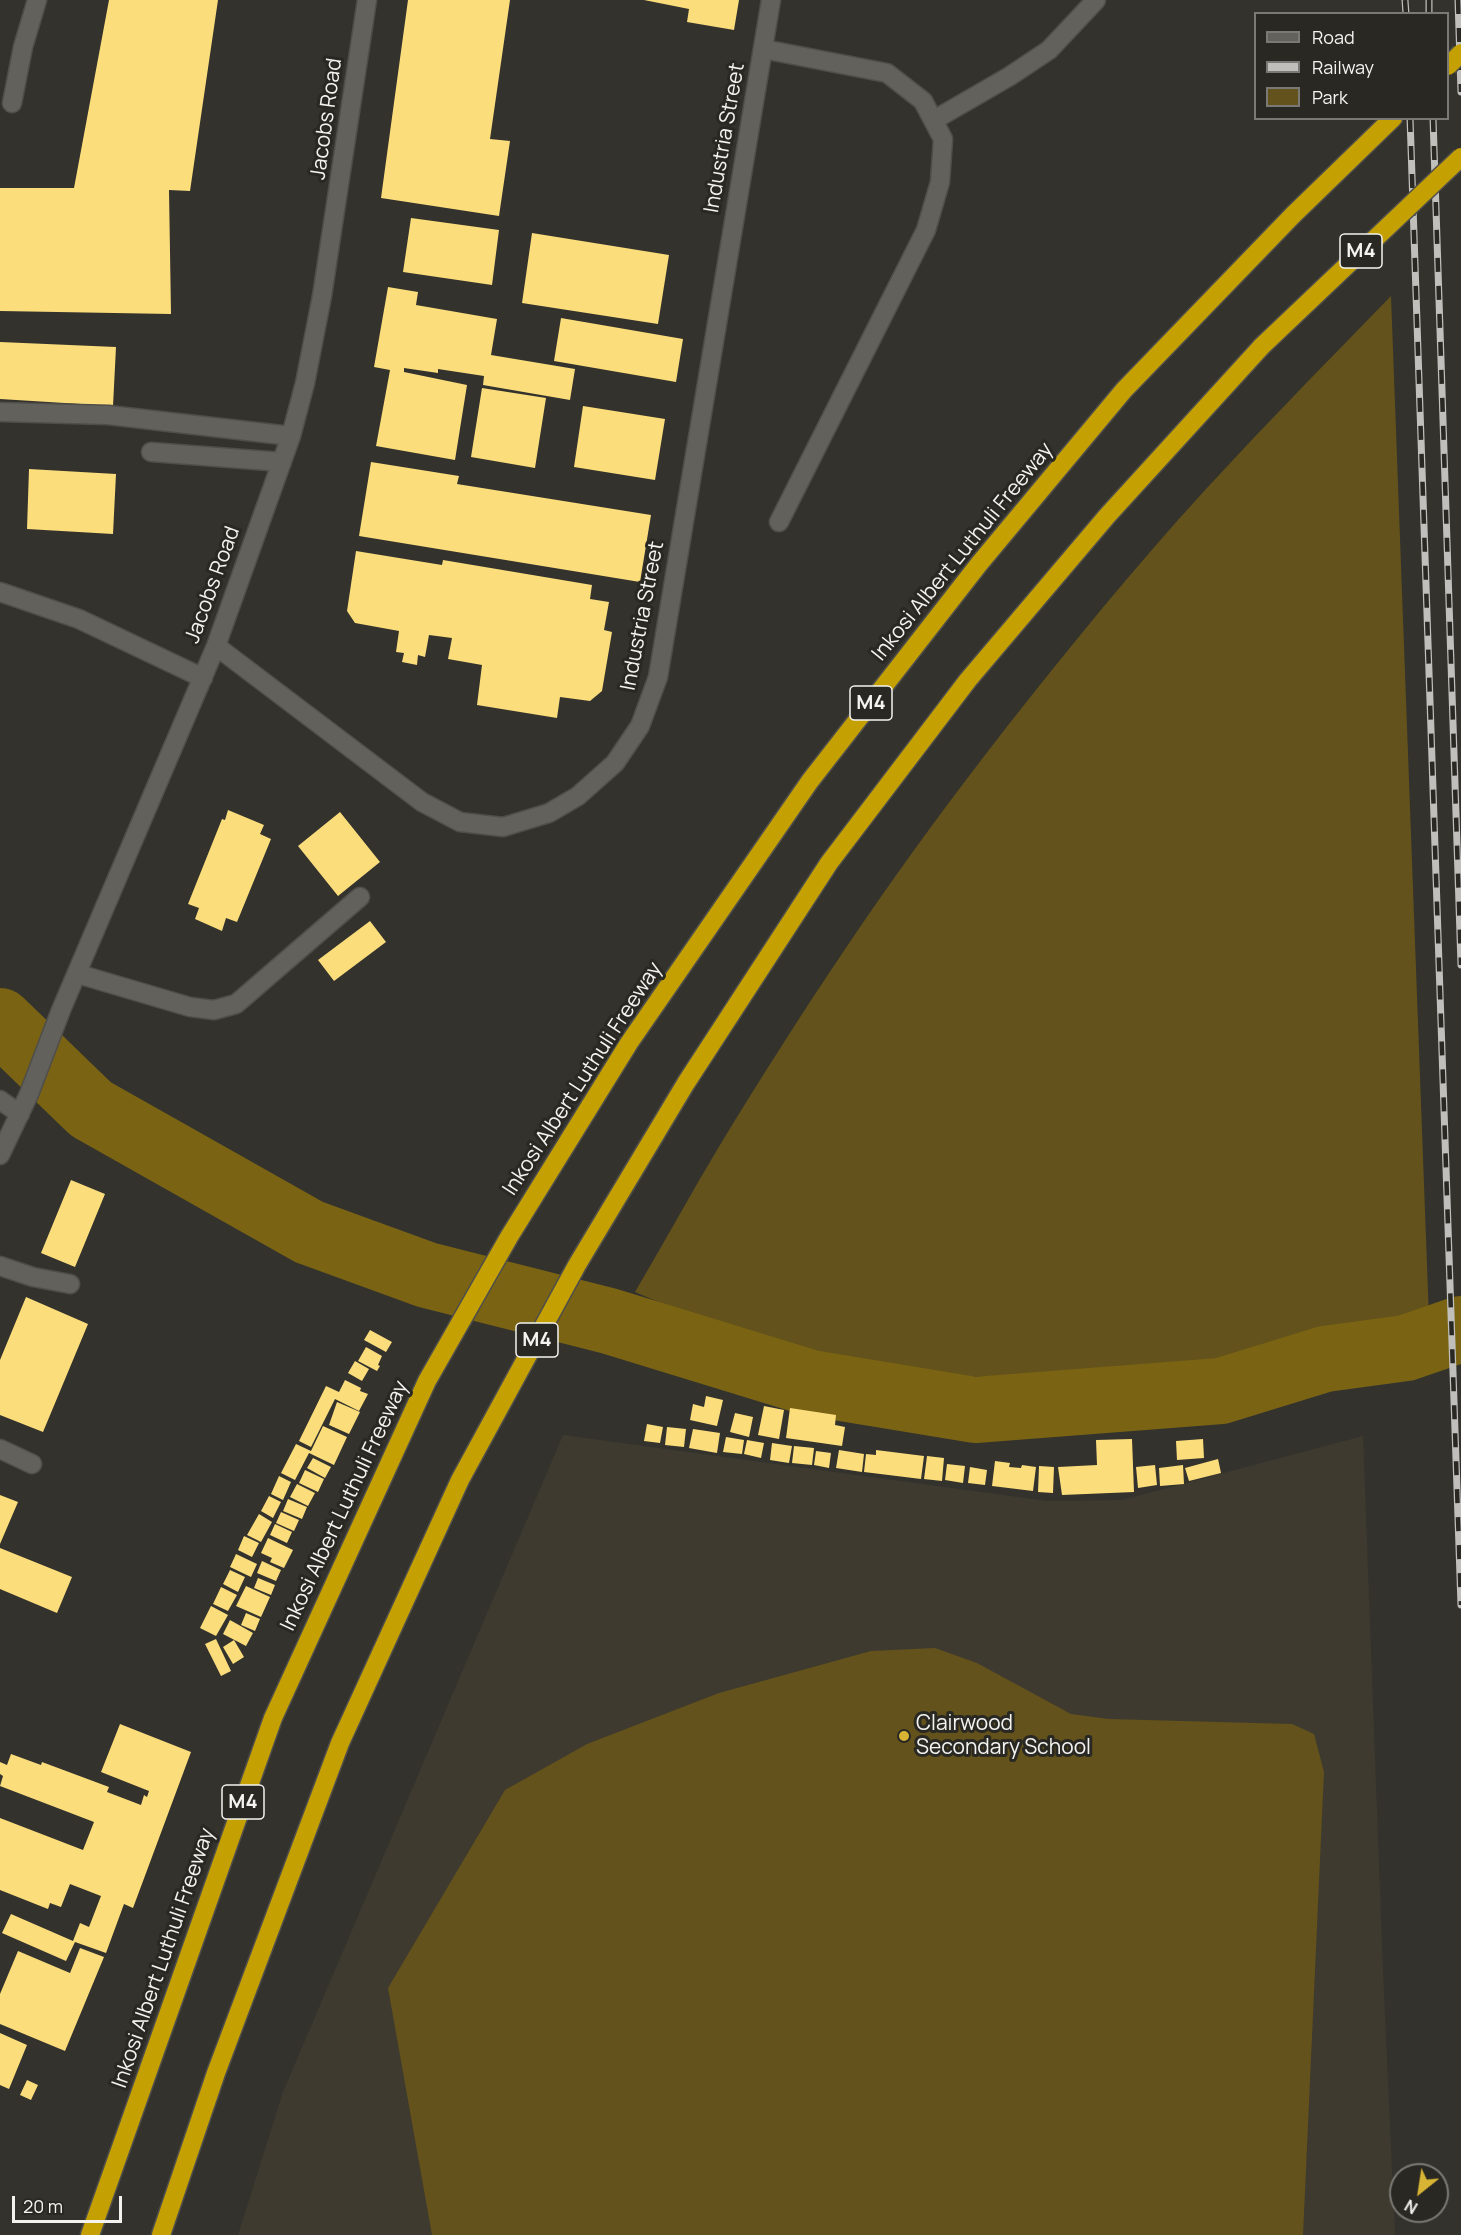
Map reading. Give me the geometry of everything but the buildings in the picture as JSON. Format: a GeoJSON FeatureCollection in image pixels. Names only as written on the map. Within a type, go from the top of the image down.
{"type":"FeatureCollection","features":[{"type":"Feature","properties":{"kind":"highway"},"geometry":{"type":"LineString","coordinates":[[1449,65],[1461,53]]}},
{"type":"Feature","properties":{"kind":"highway","name":"Inkosi Albert Luthuli Freeway"},"geometry":{"type":"LineString","coordinates":[[90,2235],[273,1718],[427,1381],[509,1237],[629,1043],[810,781],[979,564],[1124,390],[1293,215],[1391,120]]}},
{"type":"Feature","properties":{"kind":"highway","name":"M4"},"geometry":{"type":"LineString","coordinates":[[161,2235],[216,2073],[340,1743],[460,1480],[577,1265],[686,1083],[829,863],[968,680],[1107,516],[1262,346],[1461,157]]}},
{"type":"Feature","properties":{"kind":"street"},"geometry":{"type":"LineString","coordinates":[[12,103],[23,47],[37,0]]}},
{"type":"Feature","properties":{"kind":"street","name":"Jacobs Road"},"geometry":{"type":"LineString","coordinates":[[0,1155],[29,1094],[61,1010],[216,646],[291,436],[305,383],[322,296],[367,0]]}},
{"type":"Feature","properties":{"kind":"street","name":"Industria Street"},"geometry":{"type":"LineString","coordinates":[[216,646],[422,802],[460,822],[503,827],[549,813],[578,796],[615,763],[640,726],[658,677],[771,0]]}},
{"type":"Feature","properties":{"kind":"street"},"geometry":{"type":"LineString","coordinates":[[934,120],[1010,76],[1049,50],[1096,0]]}},
{"type":"Feature","properties":{"kind":"street"},"geometry":{"type":"LineString","coordinates":[[763,49],[887,74],[923,100],[943,139],[939,182],[926,230],[779,522]]}},
{"type":"Feature","properties":{"kind":"street"},"geometry":{"type":"LineString","coordinates":[[0,412],[108,415],[291,436]]}},
{"type":"Feature","properties":{"kind":"street"},"geometry":{"type":"LineString","coordinates":[[151,452],[282,462]]}},
{"type":"Feature","properties":{"kind":"street"},"geometry":{"type":"LineString","coordinates":[[0,592],[79,619],[203,678]]}},
{"type":"Feature","properties":{"kind":"street"},"geometry":{"type":"LineString","coordinates":[[78,974],[190,1007],[214,1010],[236,1004],[360,897]]}},
{"type":"Feature","properties":{"kind":"street"},"geometry":{"type":"LineString","coordinates":[[0,1100],[20,1114]]}},
{"type":"Feature","properties":{"kind":"street"},"geometry":{"type":"LineString","coordinates":[[0,1266],[70,1284]]}},
{"type":"Feature","properties":{"kind":"street"},"geometry":{"type":"LineString","coordinates":[[0,1449],[32,1464]]}},
{"type":"Feature","properties":{"kind":"shaded area","name":"Clairwood Secondary School"},"geometry":{"type":"Polygon","coordinates":[[[563,1435],[1047,1501],[1122,1500],[1363,1436],[1392,2163],[1389,2163],[1389,2223],[1394,2223],[1395,2235],[238,2235],[283,2092],[563,1435]]]}},
{"type":"Feature","properties":{"kind":"green space"},"geometry":{"type":"Polygon","coordinates":[[[1391,296],[1429,1319],[1283,1351],[1063,1376],[944,1377],[830,1363],[731,1333],[635,1292],[720,1145],[813,997],[912,852],[947,805],[1078,638],[1178,520],[1391,296]]]}},
{"type":"Feature","properties":{"kind":"green space","name":"Clairwood Secondary School"},"geometry":{"type":"Polygon","coordinates":[[[935,1648],[977,1663],[1071,1714],[1109,1719],[1292,1724],[1314,1734],[1324,1772],[1303,2235],[432,2235],[388,1988],[505,1790],[587,1744],[719,1693],[871,1651],[935,1648]]]}},
{"type":"Feature","properties":{"kind":"waterway"},"geometry":{"type":"LineString","coordinates":[[0,1021],[91,1109],[309,1232],[427,1275],[609,1321],[811,1383],[975,1410],[1221,1391],[1325,1359],[1406,1348],[1461,1329]]}},
{"type":"Feature","properties":{"kind":"railway"},"geometry":{"type":"LineString","coordinates":[[1405,0],[1406,12]]}},
{"type":"Feature","properties":{"kind":"railway"},"geometry":{"type":"LineString","coordinates":[[1429,0],[1429,12]]}},
{"type":"Feature","properties":{"kind":"railway"},"geometry":{"type":"LineString","coordinates":[[1458,0],[1461,92]]}},
{"type":"Feature","properties":{"kind":"railway"},"geometry":{"type":"LineString","coordinates":[[1410,120],[1461,1605]]}},
{"type":"Feature","properties":{"kind":"railway"},"geometry":{"type":"LineString","coordinates":[[1433,120],[1461,965]]}},
{"type":"Feature","properties":{"kind":"place","name":"Clairwood Secondary School"},"geometry":{"type":"Point","coordinates":[904,1736]}}]}
